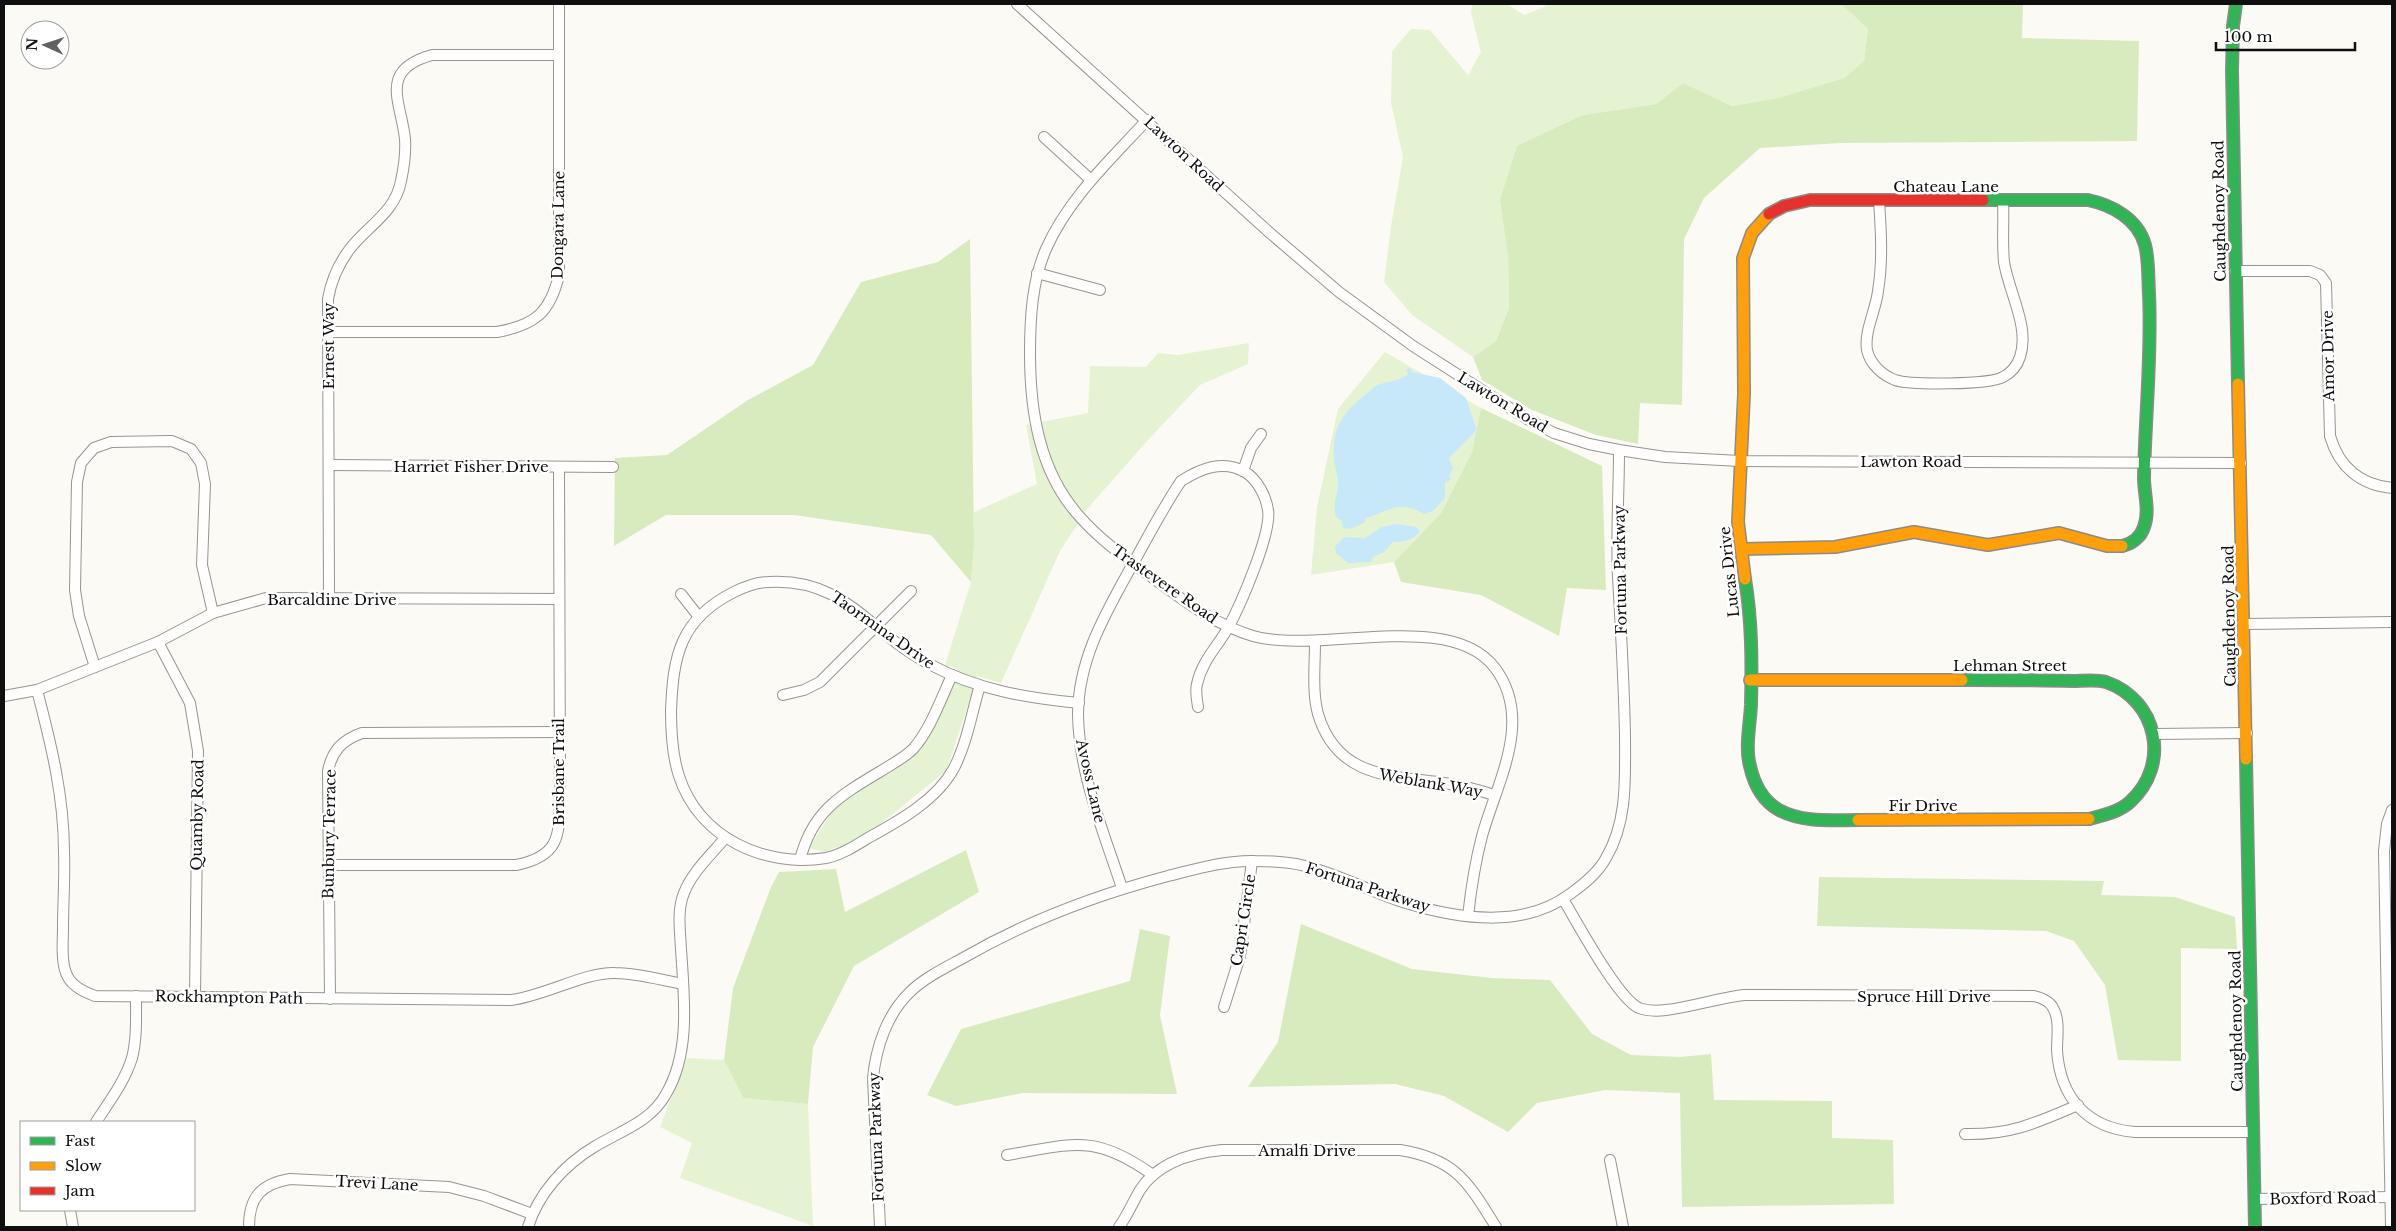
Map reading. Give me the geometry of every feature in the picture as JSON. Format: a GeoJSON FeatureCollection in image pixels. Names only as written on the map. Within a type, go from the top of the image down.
{"type":"FeatureCollection","features":[{"type":"Feature","properties":{"kind":"street","name":"Dongara Lane"},"geometry":{"type":"LineString","coordinates":[[328,332],[497,332],[516,329],[530,323],[550,303],[559,275],[559,4]]}},
{"type":"Feature","properties":{"kind":"street","name":"Lawton Road"},"geometry":{"type":"LineString","coordinates":[[1017,4],[1270,233],[1374,319],[1527,419],[1554,433],[1588,444],[1665,457],[1740,461],[2241,463]]}},
{"type":"Feature","properties":{"kind":"street","name":"Caughdenoy Road"},"geometry":{"type":"LineString","coordinates":[[2236,4],[2233,26],[2232,71],[2235,271],[2241,463],[2255,1227]]}},
{"type":"Feature","properties":{"kind":"street","name":"Ernest Way"},"geometry":{"type":"LineString","coordinates":[[329,598],[328,299],[331,283],[340,264],[350,249],[379,221],[393,202],[400,186],[405,162],[405,138],[396,102],[396,92],[400,77],[408,65],[418,59],[432,55],[559,55]]}},
{"type":"Feature","properties":{"kind":"street","name":"Trastevere Road"},"geometry":{"type":"LineString","coordinates":[[1147,120],[1092,180],[1056,228],[1037,273],[1030,334],[1030,392],[1035,427],[1047,464],[1079,516],[1106,542],[1202,614],[1228,628],[1280,641],[1315,642],[1424,637],[1451,640],[1466,645],[1495,667],[1506,686],[1512,705],[1514,726],[1511,745],[1494,795],[1472,877],[1468,916]]}},
{"type":"Feature","properties":{"kind":"street"},"geometry":{"type":"LineString","coordinates":[[1044,136],[1092,180]]}},
{"type":"Feature","properties":{"kind":"street","name":"Chateau Lane"},"geometry":{"type":"LineString","coordinates":[[1740,461],[1744,394],[1743,258],[1748,240],[1765,216],[1772,210],[1790,202],[1810,200],[2088,200],[2107,203],[2128,218],[2138,230],[2144,244],[2146,260],[2149,350],[2145,462],[2146,517],[2143,531],[2135,540],[2123,546],[2108,547],[2074,535],[2059,533],[2042,534],[2008,544],[1986,545],[1938,533],[1913,532],[1889,534],[1850,545],[1827,548],[1742,550]]}},
{"type":"Feature","properties":{"kind":"street"},"geometry":{"type":"LineString","coordinates":[[1879,200],[1881,273],[1868,332],[1867,350],[1872,363],[1884,374],[1895,380],[1908,382],[1987,382],[2009,374],[2016,365],[2023,345],[2022,327],[2008,285],[2004,259],[2003,201]]}},
{"type":"Feature","properties":{"kind":"street","name":"Amor Drive"},"geometry":{"type":"LineString","coordinates":[[2235,271],[2310,271],[2320,275],[2326,283],[2330,436],[2333,448],[2342,463],[2354,475],[2371,485],[2392,488]]}},
{"type":"Feature","properties":{"kind":"street"},"geometry":{"type":"LineString","coordinates":[[1037,273],[1100,290]]}},
{"type":"Feature","properties":{"kind":"street"},"geometry":{"type":"LineString","coordinates":[[1198,707],[1197,684],[1209,654],[1228,628],[1255,566],[1267,528],[1269,511],[1265,496],[1254,480],[1242,470],[1251,448],[1262,434]]}},
{"type":"Feature","properties":{"kind":"street"},"geometry":{"type":"LineString","coordinates":[[95,667],[79,616],[75,590],[77,482],[80,463],[94,448],[111,442],[172,441],[191,449],[201,463],[205,484],[202,566],[213,613]]}},
{"type":"Feature","properties":{"kind":"street","name":"Fortuna Parkway"},"geometry":{"type":"LineString","coordinates":[[880,1227],[873,1078],[874,1059],[881,1037],[894,1012],[910,992],[946,967],[988,944],[1072,906],[1122,888],[1195,869],[1252,861],[1284,862],[1308,866],[1406,903],[1468,916],[1517,917],[1534,913],[1563,899],[1587,881],[1604,862],[1614,844],[1621,820],[1625,784],[1624,676],[1618,573],[1619,450]]}},
{"type":"Feature","properties":{"kind":"street","name":"Lucas Drive"},"geometry":{"type":"LineString","coordinates":[[1740,461],[1738,522],[1750,616],[1750,680]]}},
{"type":"Feature","properties":{"kind":"street","name":"Harriet Fisher Drive"},"geometry":{"type":"LineString","coordinates":[[329,465],[613,467]]}},
{"type":"Feature","properties":{"kind":"street","name":"Brisbane Trail"},"geometry":{"type":"LineString","coordinates":[[329,865],[516,865],[540,859],[550,850],[557,838],[560,791],[559,466]]}},
{"type":"Feature","properties":{"kind":"street","name":"Avoss Lane"},"geometry":{"type":"LineString","coordinates":[[1122,888],[1093,800],[1081,751],[1079,703],[1082,675],[1094,637],[1181,481],[1198,470],[1214,466],[1242,470]]}},
{"type":"Feature","properties":{"kind":"street","name":"Taormina Drive"},"geometry":{"type":"LineString","coordinates":[[980,685],[962,748],[953,769],[941,786],[925,802],[843,852],[828,858],[800,860],[762,855],[725,838],[693,805],[679,777],[672,750],[672,676],[682,643],[699,617],[721,599],[745,587],[764,582],[790,581],[813,585],[831,592],[920,659],[952,675],[1028,698],[1079,703]]}},
{"type":"Feature","properties":{"kind":"street"},"geometry":{"type":"LineString","coordinates":[[783,695],[804,690],[820,682],[911,591]]}},
{"type":"Feature","properties":{"kind":"street"},"geometry":{"type":"LineString","coordinates":[[681,594],[699,617]]}},
{"type":"Feature","properties":{"kind":"street","name":"Barcaldine Drive"},"geometry":{"type":"LineString","coordinates":[[4,696],[37,690],[158,642],[213,613],[266,598],[559,599]]}},
{"type":"Feature","properties":{"kind":"street"},"geometry":{"type":"LineString","coordinates":[[2244,624],[2392,622]]}},
{"type":"Feature","properties":{"kind":"street","name":"Quamby Road"},"geometry":{"type":"LineString","coordinates":[[158,642],[190,703],[198,751],[195,996]]}},
{"type":"Feature","properties":{"kind":"street","name":"Weblank Way"},"geometry":{"type":"LineString","coordinates":[[1315,642],[1315,695],[1318,715],[1328,737],[1342,754],[1359,767],[1373,773],[1398,779],[1471,787],[1494,795]]}},
{"type":"Feature","properties":{"kind":"street","name":"Taormina Drive"},"geometry":{"type":"LineString","coordinates":[[800,860],[804,846],[824,810],[845,792],[901,759],[913,748],[952,675]]}},
{"type":"Feature","properties":{"kind":"street","name":"Fir Drive"},"geometry":{"type":"LineString","coordinates":[[1750,680],[1750,764],[1753,778],[1764,797],[1784,814],[1811,820],[2087,820],[2104,817],[2130,802],[2145,785],[2153,762],[2156,742],[2154,734]]}},
{"type":"Feature","properties":{"kind":"street","name":"Lehman Street"},"geometry":{"type":"LineString","coordinates":[[1750,680],[2096,680],[2120,690],[2136,702],[2154,734]]}},
{"type":"Feature","properties":{"kind":"street","name":"Rockhampton Path"},"geometry":{"type":"LineString","coordinates":[[37,690],[51,742],[63,803],[63,947],[65,971],[71,983],[81,991],[95,996],[510,1000],[530,997],[597,975],[614,972],[683,984]]}},
{"type":"Feature","properties":{"kind":"street","name":"Bunbury Terrace"},"geometry":{"type":"LineString","coordinates":[[330,999],[328,771],[330,760],[339,745],[348,738],[362,733],[559,732]]}},
{"type":"Feature","properties":{"kind":"street"},"geometry":{"type":"LineString","coordinates":[[2154,734],[2246,733]]}},
{"type":"Feature","properties":{"kind":"street"},"geometry":{"type":"LineString","coordinates":[[2391,1227],[2384,851],[2387,824],[2392,810]]}},
{"type":"Feature","properties":{"kind":"street"},"geometry":{"type":"LineString","coordinates":[[528,1227],[532,1214],[547,1189],[572,1163],[592,1148],[641,1121],[655,1110],[666,1094],[680,1058],[683,984],[679,912],[683,894],[699,869],[725,838]]}},
{"type":"Feature","properties":{"kind":"street","name":"Capri Circle"},"geometry":{"type":"LineString","coordinates":[[1224,1007],[1240,956],[1252,861]]}},
{"type":"Feature","properties":{"kind":"street","name":"Spruce Hill Drive"},"geometry":{"type":"LineString","coordinates":[[1563,899],[1617,985],[1630,1002],[1639,1008],[1666,1010],[1724,997],[1744,995],[2039,997],[2054,1010],[2062,1082],[2068,1094],[2078,1105],[2101,1124],[2118,1130],[2253,1132]]}},
{"type":"Feature","properties":{"kind":"street"},"geometry":{"type":"LineString","coordinates":[[97,1121],[122,1081],[132,1058],[136,996]]}},
{"type":"Feature","properties":{"kind":"street"},"geometry":{"type":"LineString","coordinates":[[1965,1134],[1997,1133],[2024,1128],[2078,1105]]}},
{"type":"Feature","properties":{"kind":"street"},"geometry":{"type":"LineString","coordinates":[[1007,1155],[1084,1144],[1100,1146],[1130,1159],[1153,1175]]}},
{"type":"Feature","properties":{"kind":"street","name":"Amalfi Drive"},"geometry":{"type":"LineString","coordinates":[[1119,1227],[1141,1188],[1153,1175],[1179,1159],[1199,1152],[1222,1150],[1400,1150],[1420,1153],[1456,1171],[1473,1189],[1496,1227]]}},
{"type":"Feature","properties":{"kind":"street"},"geometry":{"type":"LineString","coordinates":[[1610,1160],[1623,1227]]}},
{"type":"Feature","properties":{"kind":"street","name":"Trevi Lane"},"geometry":{"type":"LineString","coordinates":[[249,1227],[249,1216],[254,1200],[264,1188],[274,1182],[290,1179],[449,1187],[484,1196],[532,1214]]}},
{"type":"Feature","properties":{"kind":"street","name":"Boxford Road"},"geometry":{"type":"LineString","coordinates":[[2254,1199],[2391,1197]]}},
{"type":"Feature","properties":{"kind":"street"},"geometry":{"type":"LineString","coordinates":[[70,1211],[73,1227]]}},
{"type":"Feature","properties":{"kind":"green space"},"geometry":{"type":"Polygon","coordinates":[[[1472,4],[1507,4],[1524,15],[1544,7],[1546,4],[1841,4],[1868,29],[1864,61],[1844,78],[1778,98],[1732,106],[1683,83],[1656,104],[1583,115],[1508,254],[1509,308],[1496,341],[1473,357],[1412,315],[1384,282],[1403,157],[1391,103],[1392,51],[1411,29],[1430,30],[1468,75],[1481,52],[1471,13],[1472,4]]]}},
{"type":"Feature","properties":{"kind":"green space"},"geometry":{"type":"Polygon","coordinates":[[[1841,4],[2023,4],[2022,38],[2139,41],[2137,141],[1840,143],[1760,148],[1704,198],[1684,239],[1682,405],[1640,403],[1638,444],[1596,435],[1532,410],[1482,380],[1473,357],[1496,341],[1509,308],[1508,254],[1500,200],[1517,146],[1583,115],[1656,104],[1683,83],[1732,106],[1778,98],[1844,78],[1864,61],[1868,29],[1841,4]]]}},
{"type":"Feature","properties":{"kind":"green space"},"geometry":{"type":"Polygon","coordinates":[[[970,239],[974,545],[971,582],[931,535],[794,515],[666,515],[614,546],[615,458],[667,455],[748,400],[813,365],[861,282],[938,262],[970,239]]]}},
{"type":"Feature","properties":{"kind":"green space"},"geometry":{"type":"Polygon","coordinates":[[[1249,343],[1248,364],[1200,385],[1088,508],[1060,551],[1001,683],[978,676],[946,771],[864,837],[825,852],[809,848],[835,807],[913,757],[952,690],[958,669],[945,665],[971,582],[974,512],[1037,484],[1026,425],[1088,413],[1090,366],[1146,367],[1158,353],[1178,355],[1249,343]]]}},
{"type":"Feature","properties":{"kind":"green space"},"geometry":{"type":"Polygon","coordinates":[[[1385,352],[1481,408],[1472,452],[1441,513],[1394,562],[1311,575],[1317,507],[1338,409],[1385,352]]]}},
{"type":"Feature","properties":{"kind":"green space"},"geometry":{"type":"Polygon","coordinates":[[[1481,408],[1602,466],[1606,590],[1567,588],[1559,636],[1481,595],[1401,582],[1394,562],[1441,513],[1472,452],[1481,408]]]}},
{"type":"Feature","properties":{"kind":"green space"},"geometry":{"type":"Polygon","coordinates":[[[966,850],[979,892],[854,966],[813,1047],[808,1104],[743,1098],[724,1060],[733,988],[771,887],[779,872],[836,869],[845,912],[966,850]]]}},
{"type":"Feature","properties":{"kind":"green space"},"geometry":{"type":"Polygon","coordinates":[[[1819,877],[2104,881],[2101,895],[2175,897],[2235,917],[2237,949],[2181,948],[2181,1061],[2118,1060],[2105,985],[2074,941],[2046,931],[1817,926],[1819,877]]]}},
{"type":"Feature","properties":{"kind":"green space"},"geometry":{"type":"Polygon","coordinates":[[[1301,924],[1412,969],[1492,978],[1550,980],[1592,1034],[1631,1055],[1681,1057],[1711,1054],[1714,1100],[1832,1101],[1832,1138],[1893,1140],[1894,1204],[1682,1207],[1680,1093],[1605,1090],[1537,1103],[1508,1132],[1444,1096],[1395,1084],[1248,1087],[1278,1042],[1301,924]]]}},
{"type":"Feature","properties":{"kind":"green space"},"geometry":{"type":"Polygon","coordinates":[[[1140,929],[1170,936],[1160,1015],[1177,1094],[1023,1093],[956,1106],[927,1095],[961,1029],[1130,981],[1140,929]]]}},
{"type":"Feature","properties":{"kind":"green space"},"geometry":{"type":"Polygon","coordinates":[[[687,1058],[724,1060],[743,1098],[808,1104],[813,1226],[680,1178],[692,1143],[660,1127],[687,1058]]]}},
{"type":"Feature","properties":{"kind":"water"},"geometry":{"type":"Polygon","coordinates":[[[1410,368],[1412,372],[1440,378],[1466,398],[1476,428],[1475,432],[1449,458],[1453,469],[1449,476],[1451,479],[1445,483],[1445,498],[1433,511],[1424,514],[1408,507],[1395,508],[1366,518],[1364,523],[1350,529],[1343,528],[1342,521],[1336,517],[1335,507],[1338,483],[1334,460],[1334,444],[1339,425],[1349,410],[1373,388],[1404,377],[1408,374],[1407,369],[1410,368]]]}},
{"type":"Feature","properties":{"kind":"water"},"geometry":{"type":"Polygon","coordinates":[[[1396,524],[1416,527],[1420,531],[1412,538],[1393,542],[1384,552],[1373,557],[1371,562],[1348,563],[1336,553],[1335,547],[1344,537],[1365,538],[1382,527],[1396,524]]]}},
{"type":"Feature","properties":{"kind":"traffic: fast"},"geometry":{"type":"LineString","coordinates":[[2236,4],[2233,26],[2232,71],[2238,384]]}},
{"type":"Feature","properties":{"kind":"traffic: fast"},"geometry":{"type":"LineString","coordinates":[[1983,200],[2088,200],[2097,202],[2123,215],[2137,228],[2142,236],[2147,257],[2150,317],[2144,478],[2147,515],[2141,534],[2133,542],[2122,546]]}},
{"type":"Feature","properties":{"kind":"traffic: fast"},"geometry":{"type":"LineString","coordinates":[[1745,579],[1749,610],[1751,658],[1748,752],[1754,779],[1768,802],[1788,814],[1817,820],[1858,820]]}},
{"type":"Feature","properties":{"kind":"traffic: fast"},"geometry":{"type":"LineString","coordinates":[[1962,680],[2102,681],[2124,691],[2137,703],[2147,718],[2153,735],[2154,753],[2151,770],[2143,787],[2130,802],[2111,813],[2089,819]]}},
{"type":"Feature","properties":{"kind":"traffic: fast"},"geometry":{"type":"LineString","coordinates":[[2246,759],[2255,1227]]}},
{"type":"Feature","properties":{"kind":"traffic: slow"},"geometry":{"type":"LineString","coordinates":[[1745,579],[1738,522],[1744,394],[1743,258],[1752,233],[1769,214]]}},
{"type":"Feature","properties":{"kind":"traffic: slow"},"geometry":{"type":"LineString","coordinates":[[2238,384],[2246,759]]}},
{"type":"Feature","properties":{"kind":"traffic: slow"},"geometry":{"type":"LineString","coordinates":[[1742,549],[1835,547],[1914,532],[1988,545],[2059,533],[2107,546],[2122,546]]}},
{"type":"Feature","properties":{"kind":"traffic: slow"},"geometry":{"type":"LineString","coordinates":[[1750,680],[1962,680]]}},
{"type":"Feature","properties":{"kind":"traffic: slow"},"geometry":{"type":"LineString","coordinates":[[1858,820],[2089,819]]}},
{"type":"Feature","properties":{"kind":"traffic: jam"},"geometry":{"type":"LineString","coordinates":[[1769,214],[1784,206],[1810,200],[1983,200]]}}]}
